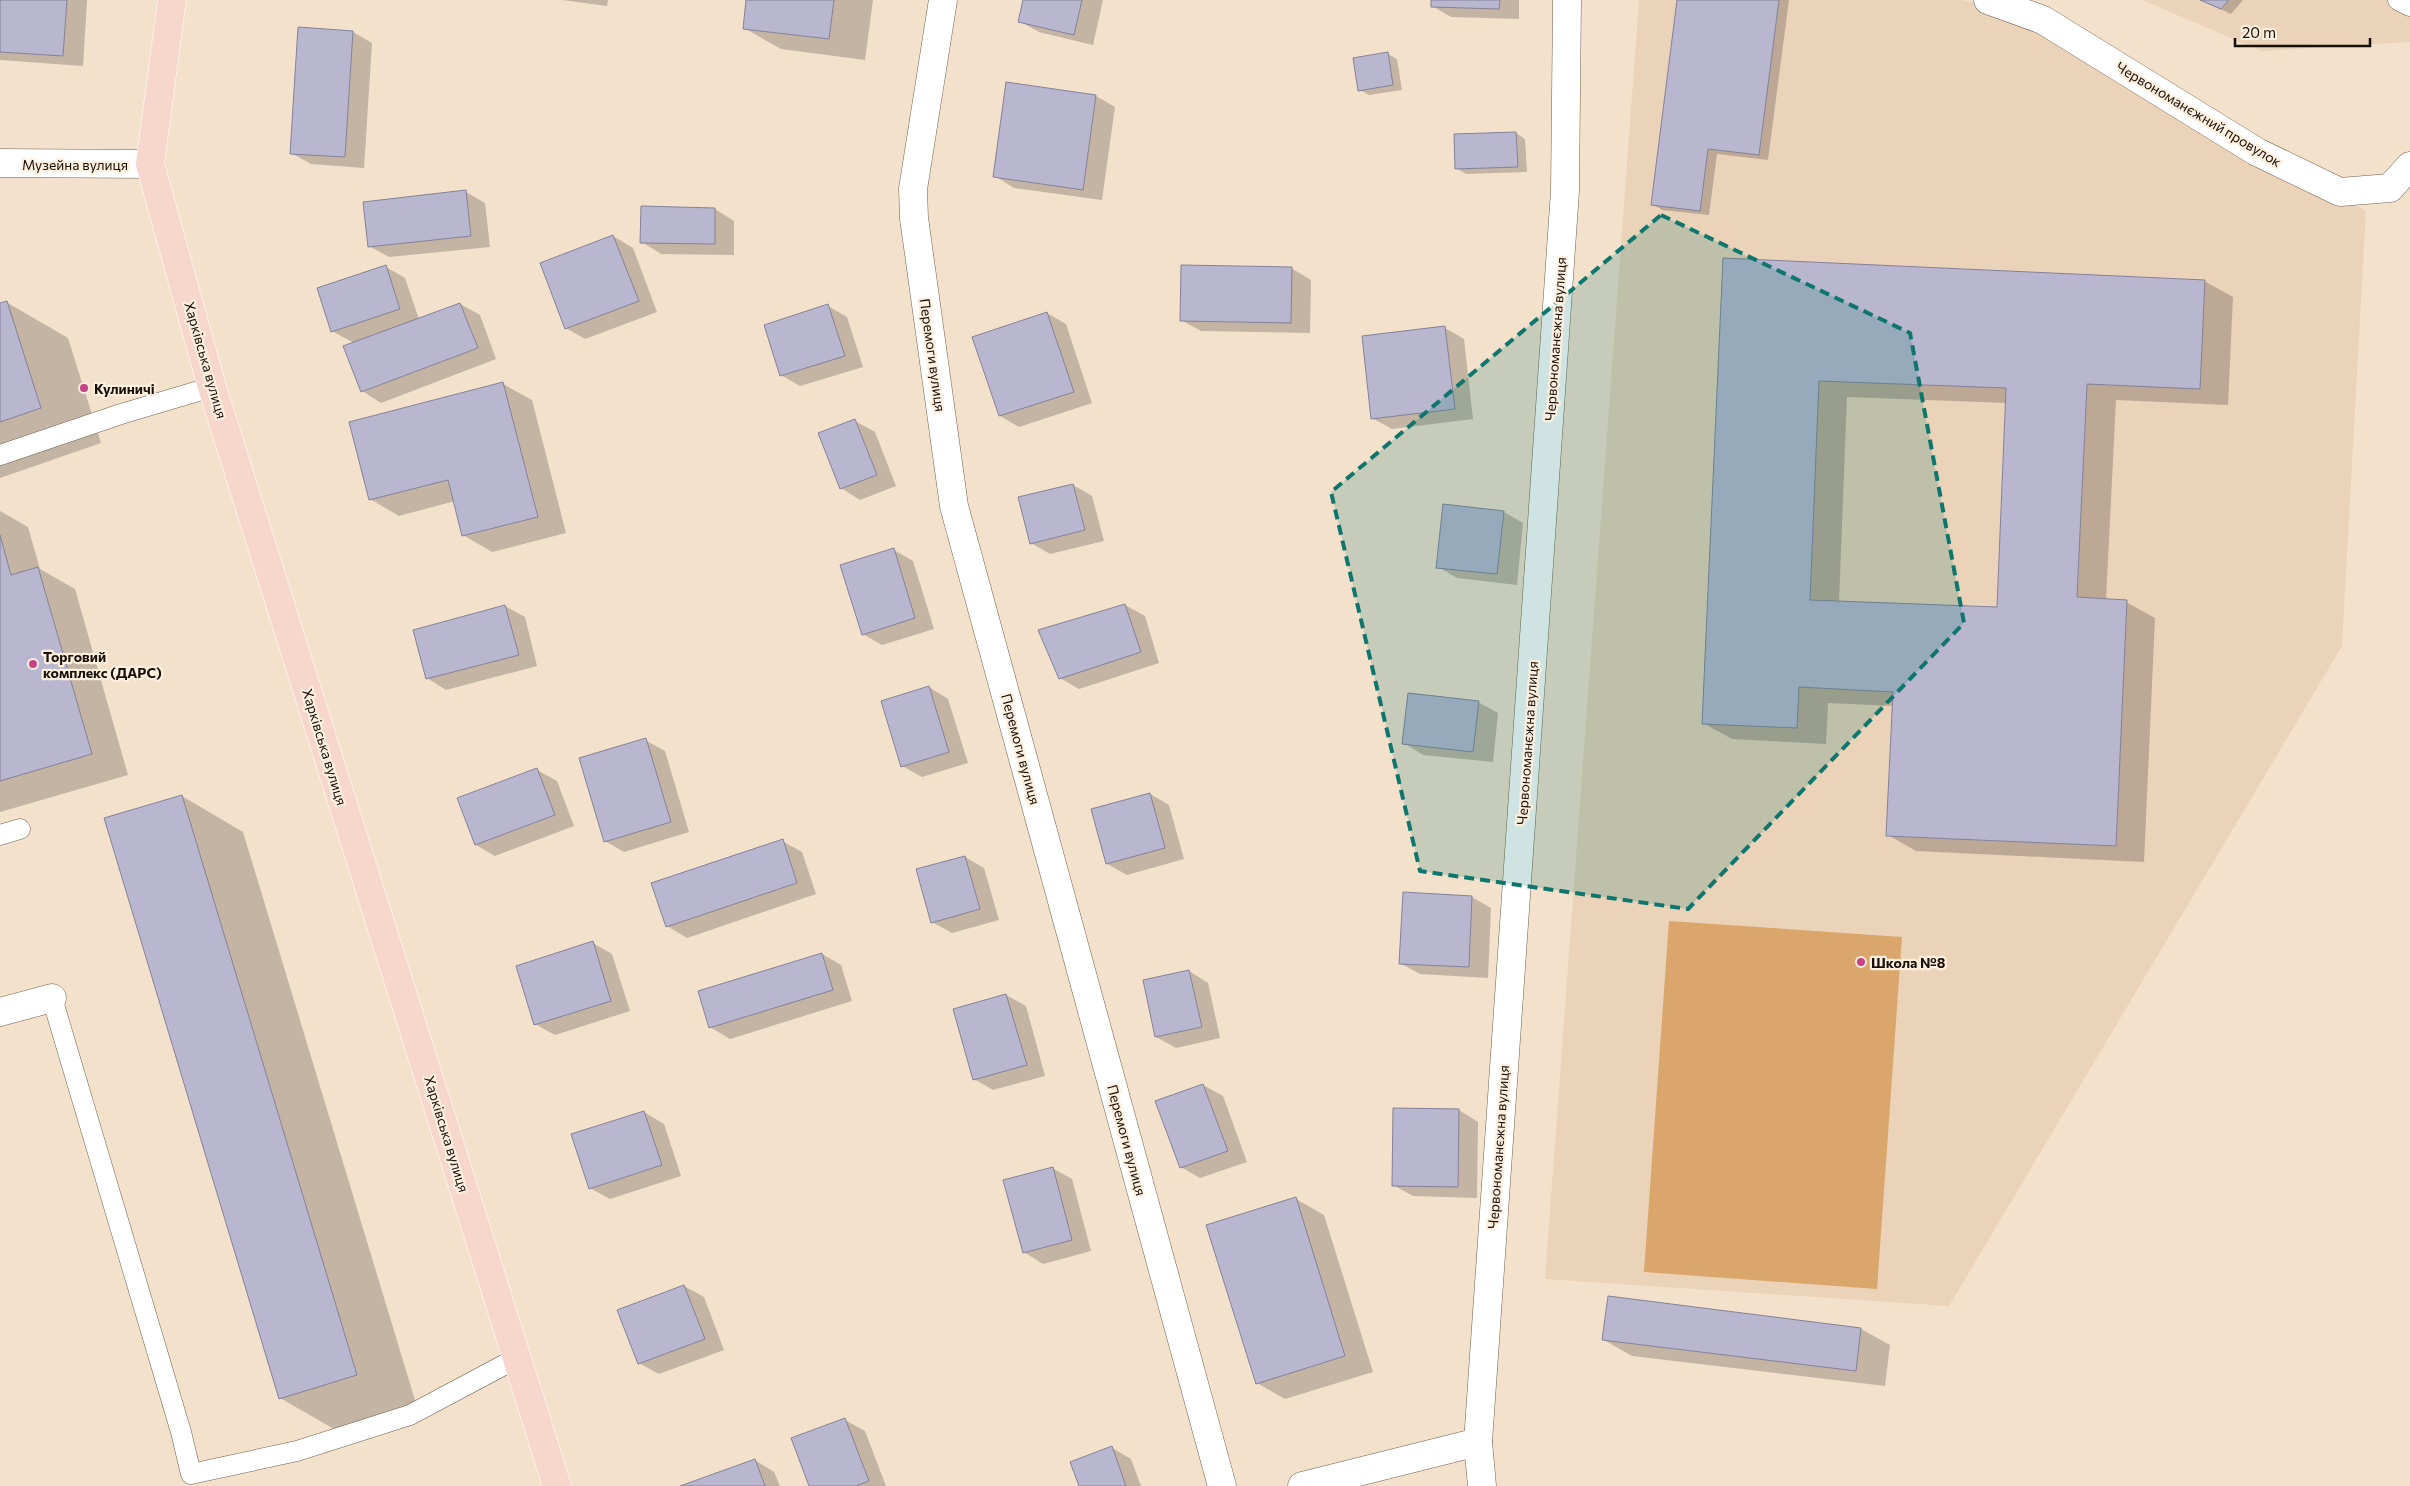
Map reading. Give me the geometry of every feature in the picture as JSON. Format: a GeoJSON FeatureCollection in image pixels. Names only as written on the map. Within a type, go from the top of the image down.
{"type":"FeatureCollection","features":[{"type":"Feature","properties":{"kind":"main road","name":"Харківська вулиця"},"geometry":{"type":"LineString","coordinates":[[172,0],[150,164],[212,387],[557,1486]]}},
{"type":"Feature","properties":{"kind":"street","name":"Перемоги вулиця"},"geometry":{"type":"LineString","coordinates":[[943,0],[913,189],[914,218],[954,506],[1222,1486]]}},
{"type":"Feature","properties":{"kind":"street","name":"Червономанєжна вулиця"},"geometry":{"type":"LineString","coordinates":[[1482,1486],[1478,1442],[1566,191],[1567,0]]}},
{"type":"Feature","properties":{"kind":"street","name":"Червономанєжний провулок"},"geometry":{"type":"LineString","coordinates":[[1988,0],[2043,20],[2257,152],[2340,192],[2390,188],[2410,166]]}},
{"type":"Feature","properties":{"kind":"street","name":"Музейна вулиця"},"geometry":{"type":"LineString","coordinates":[[0,164],[150,164]]}},
{"type":"Feature","properties":{"kind":"street"},"geometry":{"type":"LineString","coordinates":[[0,1012],[52,998]]}},
{"type":"Feature","properties":{"kind":"street"},"geometry":{"type":"LineString","coordinates":[[1302,1486],[1478,1442]]}},
{"type":"Feature","properties":{"kind":"lane"},"geometry":{"type":"LineString","coordinates":[[2398,0],[2410,6]]}},
{"type":"Feature","properties":{"kind":"lane"},"geometry":{"type":"LineString","coordinates":[[0,455],[121,414],[212,387]]}},
{"type":"Feature","properties":{"kind":"lane"},"geometry":{"type":"LineString","coordinates":[[0,835],[20,829]]}},
{"type":"Feature","properties":{"kind":"lane"},"geometry":{"type":"LineString","coordinates":[[52,998],[181,1432],[191,1474],[297,1451],[410,1414],[517,1358]]}},
{"type":"Feature","properties":{"kind":"highlighted area"},"geometry":{"type":"Polygon","coordinates":[[[1661,215],[1910,333],[1964,623],[1688,909],[1420,871],[1331,492],[1661,215]]]}},
{"type":"Feature","properties":{"kind":"shaded area","name":"Школа №8"},"geometry":{"type":"Polygon","coordinates":[[[1639,0],[1962,0],[2002,8],[2366,211],[2342,646],[1949,1306],[1545,1279],[1639,0]]]}},
{"type":"Feature","properties":{"kind":"shaded area"},"geometry":{"type":"Polygon","coordinates":[[[2142,0],[2410,0],[2410,42],[2261,51],[2142,0]]]}},
{"type":"Feature","properties":{"kind":"shaded area"},"geometry":{"type":"Polygon","coordinates":[[[1669,921],[1902,937],[1877,1289],[1644,1272],[1669,921]]]}},
{"type":"Feature","properties":{"kind":"building"},"geometry":{"type":"Polygon","coordinates":[[[0,0],[67,0],[63,56],[0,52],[0,0]]]}},
{"type":"Feature","properties":{"kind":"building"},"geometry":{"type":"Polygon","coordinates":[[[746,0],[834,0],[829,39],[743,29],[746,0]]]}},
{"type":"Feature","properties":{"kind":"building"},"geometry":{"type":"Polygon","coordinates":[[[1023,0],[1082,0],[1074,35],[1018,22],[1023,0]]]}},
{"type":"Feature","properties":{"kind":"building"},"geometry":{"type":"Polygon","coordinates":[[[1431,0],[1500,0],[1499,9],[1431,7],[1431,0]]]}},
{"type":"Feature","properties":{"kind":"building"},"geometry":{"type":"Polygon","coordinates":[[[1677,0],[1779,0],[1759,155],[1708,149],[1700,211],[1651,205],[1677,0]]]}},
{"type":"Feature","properties":{"kind":"building"},"geometry":{"type":"Polygon","coordinates":[[[2200,0],[2229,0],[2221,9],[2200,0]]]}},
{"type":"Feature","properties":{"kind":"building"},"geometry":{"type":"Polygon","coordinates":[[[298,27],[353,31],[345,157],[290,154],[298,27]]]}},
{"type":"Feature","properties":{"kind":"building"},"geometry":{"type":"Polygon","coordinates":[[[1388,52],[1393,85],[1358,91],[1353,58],[1388,52]]]}},
{"type":"Feature","properties":{"kind":"building"},"geometry":{"type":"Polygon","coordinates":[[[1006,82],[1096,95],[1083,190],[993,177],[1006,82]]]}},
{"type":"Feature","properties":{"kind":"building"},"geometry":{"type":"Polygon","coordinates":[[[1516,132],[1518,167],[1455,169],[1454,134],[1516,132]]]}},
{"type":"Feature","properties":{"kind":"building"},"geometry":{"type":"Polygon","coordinates":[[[466,190],[471,236],[368,247],[363,202],[466,190]]]}},
{"type":"Feature","properties":{"kind":"building"},"geometry":{"type":"Polygon","coordinates":[[[641,206],[715,208],[715,244],[640,243],[641,206]]]}},
{"type":"Feature","properties":{"kind":"building"},"geometry":{"type":"Polygon","coordinates":[[[613,235],[639,301],[565,329],[540,263],[613,235]]]}},
{"type":"Feature","properties":{"kind":"building"},"geometry":{"type":"Polygon","coordinates":[[[1723,258],[2205,280],[2200,389],[2087,384],[2077,597],[2127,600],[2116,846],[1886,836],[1893,692],[1799,687],[1797,728],[1702,724],[1723,258]],[[1819,381],[1810,600],[1997,607],[2006,388],[1819,381]]]}},
{"type":"Feature","properties":{"kind":"building"},"geometry":{"type":"Polygon","coordinates":[[[386,265],[400,309],[331,332],[317,288],[386,265]]]}},
{"type":"Feature","properties":{"kind":"building"},"geometry":{"type":"Polygon","coordinates":[[[1181,265],[1292,267],[1291,323],[1180,321],[1181,265]]]}},
{"type":"Feature","properties":{"kind":"building"},"geometry":{"type":"Polygon","coordinates":[[[7,301],[41,408],[0,422],[0,303],[7,301]]]}},
{"type":"Feature","properties":{"kind":"building"},"geometry":{"type":"Polygon","coordinates":[[[460,303],[478,348],[361,392],[343,346],[460,303]]]}},
{"type":"Feature","properties":{"kind":"building"},"geometry":{"type":"Polygon","coordinates":[[[828,304],[845,356],[780,376],[764,325],[828,304]]]}},
{"type":"Feature","properties":{"kind":"building"},"geometry":{"type":"Polygon","coordinates":[[[1047,312],[1074,392],[999,416],[972,337],[1047,312]]]}},
{"type":"Feature","properties":{"kind":"building"},"geometry":{"type":"Polygon","coordinates":[[[1445,326],[1455,409],[1371,419],[1362,336],[1445,326]]]}},
{"type":"Feature","properties":{"kind":"building"},"geometry":{"type":"Polygon","coordinates":[[[503,382],[538,517],[462,536],[448,480],[369,500],[349,422],[503,382]]]}},
{"type":"Feature","properties":{"kind":"building"},"geometry":{"type":"Polygon","coordinates":[[[855,419],[877,475],[840,489],[818,433],[855,419]]]}},
{"type":"Feature","properties":{"kind":"building"},"geometry":{"type":"Polygon","coordinates":[[[1073,484],[1085,530],[1030,544],[1018,497],[1073,484]]]}},
{"type":"Feature","properties":{"kind":"building"},"geometry":{"type":"Polygon","coordinates":[[[1443,504],[1504,511],[1497,574],[1436,568],[1443,504]]]}},
{"type":"Feature","properties":{"kind":"building","name":"Торговий комплекс (ДАРС)"},"geometry":{"type":"Polygon","coordinates":[[[0,535],[11,575],[38,567],[92,754],[0,781],[0,535]]]}},
{"type":"Feature","properties":{"kind":"building"},"geometry":{"type":"Polygon","coordinates":[[[894,548],[915,618],[862,635],[840,565],[894,548]]]}},
{"type":"Feature","properties":{"kind":"building"},"geometry":{"type":"Polygon","coordinates":[[[1125,604],[1141,652],[1059,679],[1038,630],[1125,604]]]}},
{"type":"Feature","properties":{"kind":"building"},"geometry":{"type":"Polygon","coordinates":[[[505,605],[519,655],[426,679],[413,630],[505,605]]]}},
{"type":"Feature","properties":{"kind":"building"},"geometry":{"type":"Polygon","coordinates":[[[929,686],[949,752],[901,767],[881,701],[929,686]]]}},
{"type":"Feature","properties":{"kind":"building"},"geometry":{"type":"Polygon","coordinates":[[[1408,693],[1479,701],[1473,752],[1402,744],[1408,693]]]}},
{"type":"Feature","properties":{"kind":"building"},"geometry":{"type":"Polygon","coordinates":[[[646,738],[671,822],[604,842],[579,758],[646,738]]]}},
{"type":"Feature","properties":{"kind":"building"},"geometry":{"type":"Polygon","coordinates":[[[537,768],[555,815],[475,845],[457,798],[537,768]]]}},
{"type":"Feature","properties":{"kind":"building"},"geometry":{"type":"Polygon","coordinates":[[[1150,793],[1165,848],[1106,864],[1091,809],[1150,793]]]}},
{"type":"Feature","properties":{"kind":"building"},"geometry":{"type":"Polygon","coordinates":[[[182,795],[357,1375],[279,1399],[104,818],[182,795]]]}},
{"type":"Feature","properties":{"kind":"building"},"geometry":{"type":"Polygon","coordinates":[[[783,839],[797,883],[666,927],[651,883],[783,839]]]}},
{"type":"Feature","properties":{"kind":"building"},"geometry":{"type":"Polygon","coordinates":[[[965,856],[980,909],[931,923],[916,869],[965,856]]]}},
{"type":"Feature","properties":{"kind":"building"},"geometry":{"type":"Polygon","coordinates":[[[1403,892],[1472,896],[1469,967],[1399,964],[1403,892]]]}},
{"type":"Feature","properties":{"kind":"building"},"geometry":{"type":"Polygon","coordinates":[[[593,941],[611,1001],[534,1025],[516,966],[593,941]]]}},
{"type":"Feature","properties":{"kind":"building"},"geometry":{"type":"Polygon","coordinates":[[[822,953],[833,990],[709,1028],[698,991],[822,953]]]}},
{"type":"Feature","properties":{"kind":"building"},"geometry":{"type":"Polygon","coordinates":[[[1189,970],[1202,1027],[1155,1037],[1143,980],[1189,970]]]}},
{"type":"Feature","properties":{"kind":"building"},"geometry":{"type":"Polygon","coordinates":[[[1006,994],[1027,1065],[973,1080],[953,1009],[1006,994]]]}},
{"type":"Feature","properties":{"kind":"building"},"geometry":{"type":"Polygon","coordinates":[[[1203,1084],[1228,1151],[1180,1168],[1155,1101],[1203,1084]]]}},
{"type":"Feature","properties":{"kind":"building"},"geometry":{"type":"Polygon","coordinates":[[[1393,1108],[1459,1109],[1458,1187],[1392,1186],[1393,1108]]]}},
{"type":"Feature","properties":{"kind":"building"},"geometry":{"type":"Polygon","coordinates":[[[644,1111],[662,1165],[589,1189],[571,1134],[644,1111]]]}},
{"type":"Feature","properties":{"kind":"building"},"geometry":{"type":"Polygon","coordinates":[[[1053,1167],[1072,1240],[1023,1253],[1003,1180],[1053,1167]]]}},
{"type":"Feature","properties":{"kind":"building"},"geometry":{"type":"Polygon","coordinates":[[[1296,1197],[1345,1356],[1256,1384],[1206,1225],[1296,1197]]]}},
{"type":"Feature","properties":{"kind":"building"},"geometry":{"type":"Polygon","coordinates":[[[684,1285],[705,1339],[638,1364],[617,1310],[684,1285]]]}},
{"type":"Feature","properties":{"kind":"building"},"geometry":{"type":"Polygon","coordinates":[[[1608,1296],[1861,1328],[1856,1371],[1602,1340],[1608,1296]]]}},
{"type":"Feature","properties":{"kind":"building"},"geometry":{"type":"Polygon","coordinates":[[[845,1418],[869,1481],[856,1486],[809,1486],[791,1438],[845,1418]]]}},
{"type":"Feature","properties":{"kind":"building"},"geometry":{"type":"Polygon","coordinates":[[[1112,1446],[1126,1486],[1079,1486],[1070,1462],[1112,1446]]]}},
{"type":"Feature","properties":{"kind":"building"},"geometry":{"type":"Polygon","coordinates":[[[755,1459],[765,1486],[680,1486],[755,1459]]]}},
{"type":"Feature","properties":{"kind":"place","name":"Кулиничі"},"geometry":{"type":"Point","coordinates":[84,388]}},
{"type":"Feature","properties":{"kind":"place","name":"Торговий комплекс (ДАРС)"},"geometry":{"type":"Point","coordinates":[33,664]}},
{"type":"Feature","properties":{"kind":"place","name":"Школа №8"},"geometry":{"type":"Point","coordinates":[1861,962]}}]}
